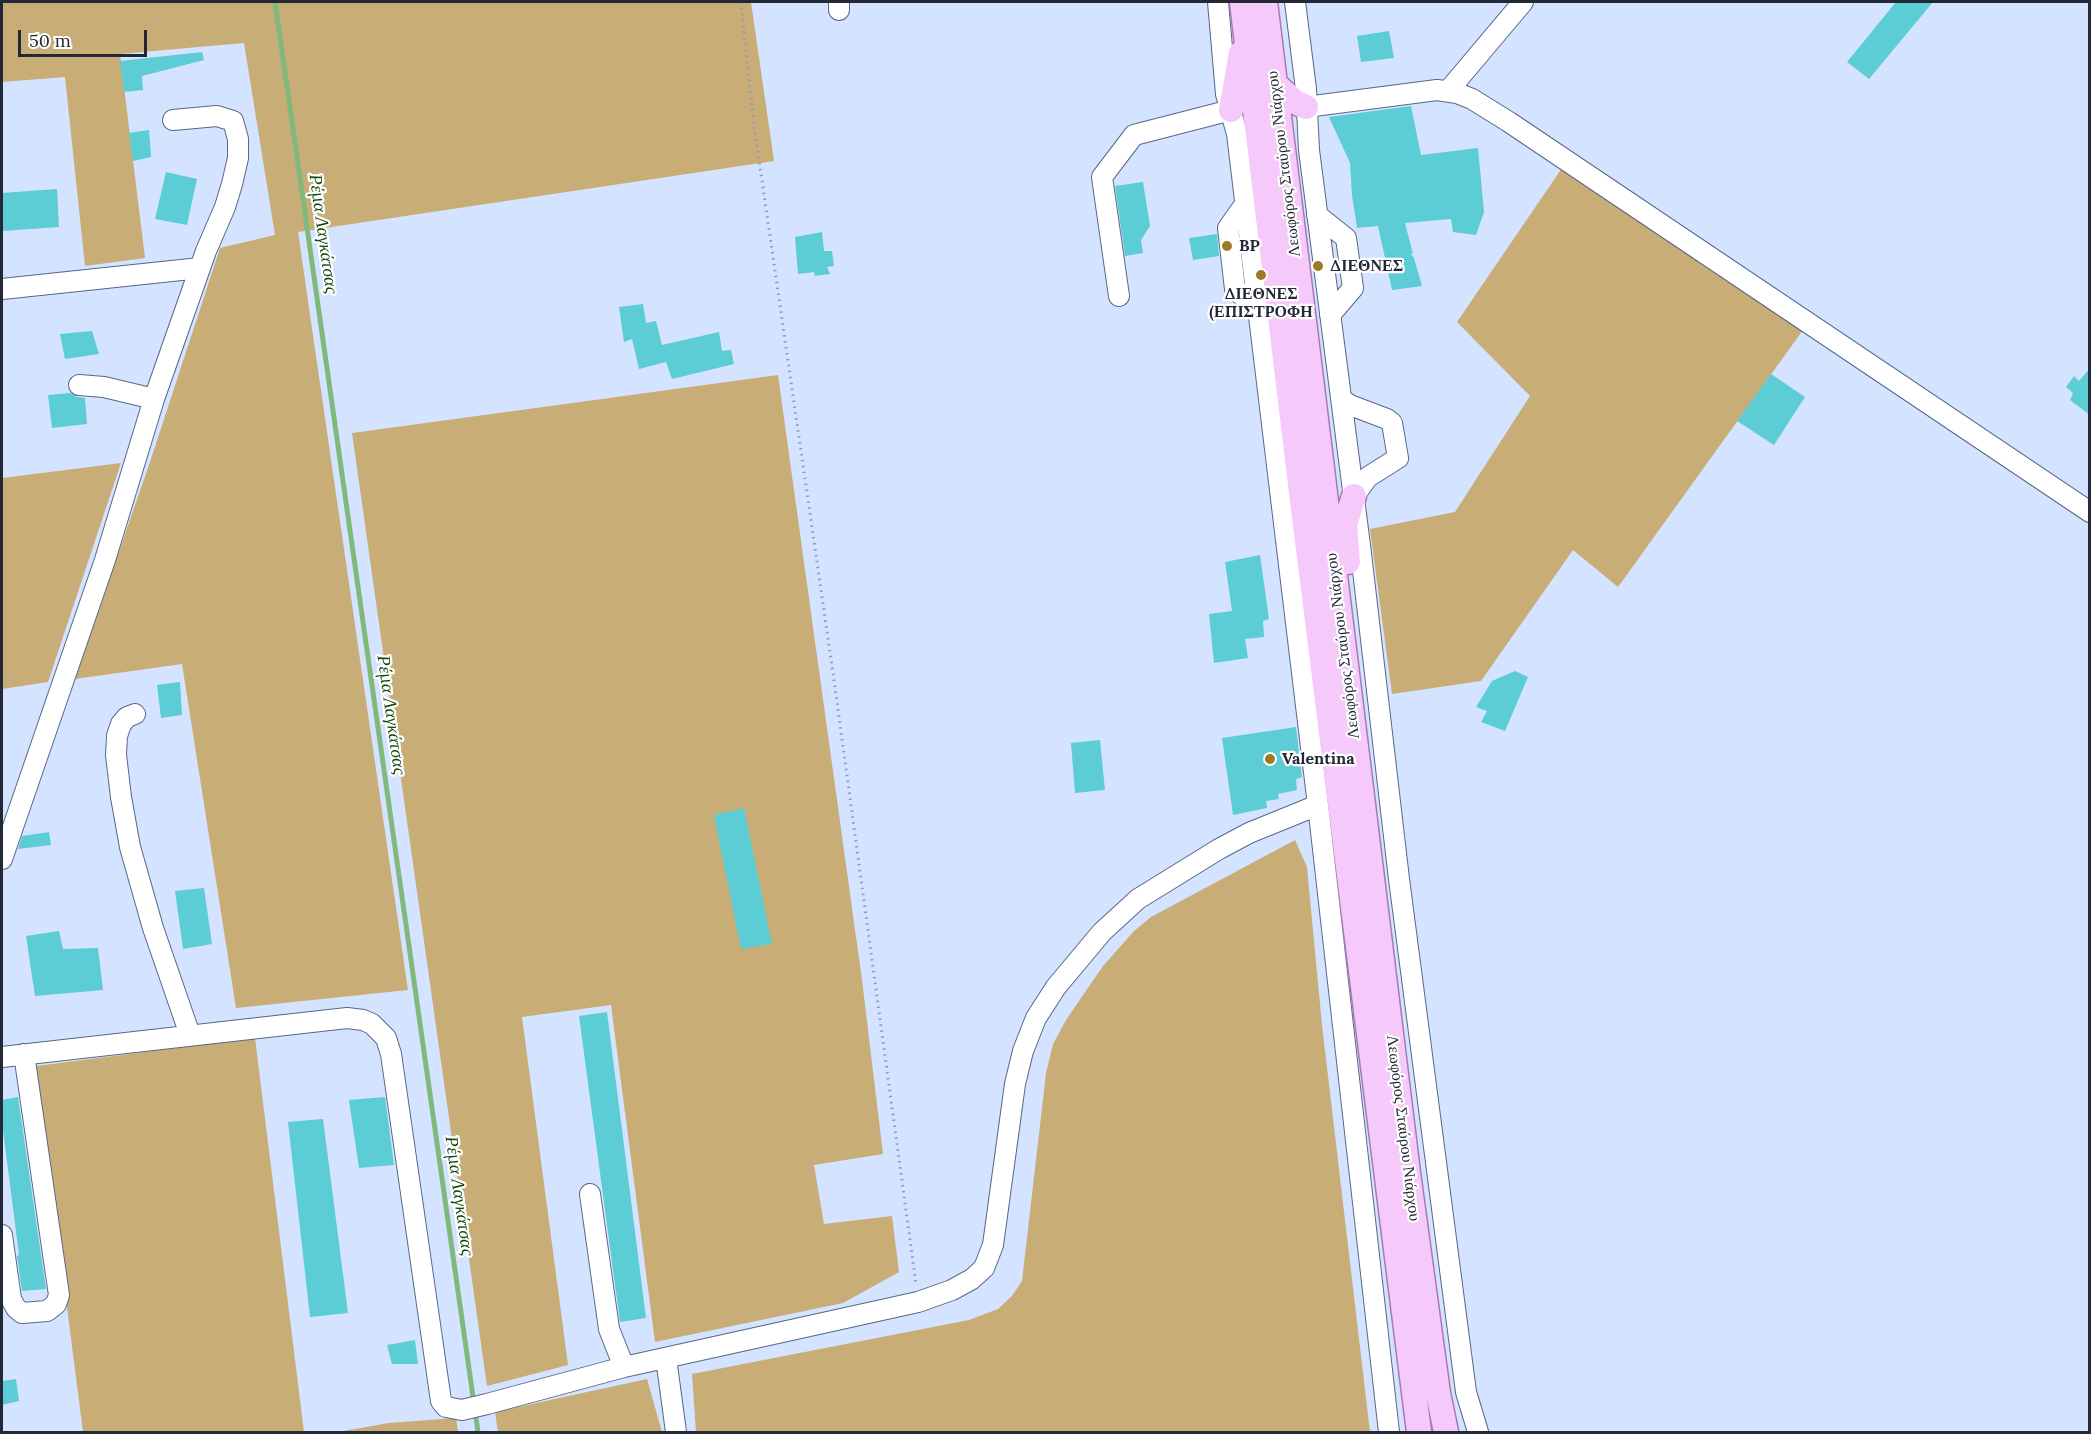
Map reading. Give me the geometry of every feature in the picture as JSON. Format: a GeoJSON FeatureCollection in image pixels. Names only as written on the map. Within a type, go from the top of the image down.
{"type":"FeatureCollection","features":[{"type":"Feature","properties":{"kind":"main road","name":"Λεωφόρος Σταύρου Νιάρχου"},"geometry":{"type":"LineString","coordinates":[[1242,2],[1304,518],[1419,1432]]}},
{"type":"Feature","properties":{"kind":"main road","name":"Λεωφόρος Σταύρου Νιάρχου"},"geometry":{"type":"LineString","coordinates":[[1265,2],[1410,1184],[1438,1393],[1446,1432]]}},
{"type":"Feature","properties":{"kind":"main road"},"geometry":{"type":"LineString","coordinates":[[1231,110],[1246,33]]}},
{"type":"Feature","properties":{"kind":"main road"},"geometry":{"type":"LineString","coordinates":[[1275,84],[1295,102],[1306,107]]}},
{"type":"Feature","properties":{"kind":"main road"},"geometry":{"type":"LineString","coordinates":[[1344,659],[1352,617],[1345,524],[1354,496]]}},
{"type":"Feature","properties":{"kind":"street"},"geometry":{"type":"LineString","coordinates":[[1218,2],[1225,87],[1237,134],[1318,805],[1389,1432]]}},
{"type":"Feature","properties":{"kind":"street"},"geometry":{"type":"LineString","coordinates":[[1295,2],[1309,150],[1354,496],[1399,879],[1466,1392],[1478,1432]]}},
{"type":"Feature","properties":{"kind":"street"},"geometry":{"type":"LineString","coordinates":[[1448,91],[1523,2]]}},
{"type":"Feature","properties":{"kind":"street"},"geometry":{"type":"LineString","coordinates":[[1306,107],[1431,90],[1448,91],[1472,99],[2090,512]]}},
{"type":"Feature","properties":{"kind":"street"},"geometry":{"type":"LineString","coordinates":[[1119,296],[1102,177],[1134,135],[1231,110]]}},
{"type":"Feature","properties":{"kind":"street"},"geometry":{"type":"LineString","coordinates":[[2,859],[105,560],[154,399],[232,184],[238,158],[237,129],[233,121],[217,116],[173,120]]}},
{"type":"Feature","properties":{"kind":"street"},"geometry":{"type":"LineString","coordinates":[[1317,215],[1346,238],[1353,288],[1330,315]]}},
{"type":"Feature","properties":{"kind":"street"},"geometry":{"type":"LineString","coordinates":[[2,289],[200,268]]}},
{"type":"Feature","properties":{"kind":"street"},"geometry":{"type":"LineString","coordinates":[[79,385],[104,387],[154,399]]}},
{"type":"Feature","properties":{"kind":"street"},"geometry":{"type":"LineString","coordinates":[[1341,399],[1350,405],[1387,418],[1392,423],[1398,458],[1368,477],[1354,496]]}},
{"type":"Feature","properties":{"kind":"street"},"geometry":{"type":"LineString","coordinates":[[135,714],[127,717],[121,724],[117,736],[116,755],[121,797],[130,847],[153,928],[190,1035]]}},
{"type":"Feature","properties":{"kind":"street"},"geometry":{"type":"LineString","coordinates":[[2,1057],[354,1018],[372,1024],[386,1038],[391,1054],[438,1388],[443,1406],[462,1410],[624,1367],[918,1302],[961,1285],[980,1272],[988,1260],[999,1205],[1019,1065],[1036,1018],[1056,987],[1102,932],[1138,899],[1219,849],[1250,833],[1318,805]]}},
{"type":"Feature","properties":{"kind":"street"},"geometry":{"type":"LineString","coordinates":[[2,1235],[11,1299],[16,1308],[22,1313],[48,1311],[56,1304],[59,1295],[24,1054]]}},
{"type":"Feature","properties":{"kind":"street"},"geometry":{"type":"LineString","coordinates":[[590,1194],[609,1329],[624,1367]]}},
{"type":"Feature","properties":{"kind":"street"},"geometry":{"type":"LineString","coordinates":[[666,1358],[676,1432]]}},
{"type":"Feature","properties":{"kind":"path"},"geometry":{"type":"LineString","coordinates":[[741,2],[754,125],[832,668],[918,1302]]}},
{"type":"Feature","properties":{"kind":"shaded area"},"geometry":{"type":"Polygon","coordinates":[[[2,2],[751,2],[774,161],[298,232],[408,990],[236,1008],[182,664],[75,679],[151,459],[220,248],[275,235],[244,43],[120,54],[145,258],[85,266],[65,77],[2,82],[2,2]]]}},
{"type":"Feature","properties":{"kind":"shaded area"},"geometry":{"type":"Polygon","coordinates":[[[1562,168],[1803,330],[1618,587],[1573,550],[1481,681],[1392,694],[1370,529],[1455,512],[1530,396],[1457,322],[1562,168]]]}},
{"type":"Feature","properties":{"kind":"shaded area"},"geometry":{"type":"Polygon","coordinates":[[[778,375],[862,980],[883,1154],[814,1165],[824,1224],[892,1216],[899,1272],[843,1303],[655,1342],[611,1005],[522,1017],[568,1365],[487,1386],[352,433],[778,375]]]}},
{"type":"Feature","properties":{"kind":"shaded area"},"geometry":{"type":"Polygon","coordinates":[[[121,463],[48,682],[2,689],[2,478],[121,463]]]}},
{"type":"Feature","properties":{"kind":"shaded area"},"geometry":{"type":"Polygon","coordinates":[[[1295,840],[1307,867],[1322,1025],[1370,1432],[696,1432],[692,1374],[969,1320],[998,1309],[1012,1296],[1022,1281],[1046,1073],[1053,1044],[1066,1020],[1103,966],[1134,931],[1151,917],[1295,840]]]}},
{"type":"Feature","properties":{"kind":"shaded area"},"geometry":{"type":"Polygon","coordinates":[[[255,1038],[304,1432],[83,1432],[36,1066],[255,1038]]]}},
{"type":"Feature","properties":{"kind":"shaded area"},"geometry":{"type":"Polygon","coordinates":[[[647,1379],[662,1432],[498,1432],[495,1412],[647,1379]]]}},
{"type":"Feature","properties":{"kind":"shaded area"},"geometry":{"type":"Polygon","coordinates":[[[456,1418],[458,1432],[338,1432],[389,1423],[456,1418]]]}},
{"type":"Feature","properties":{"kind":"building"},"geometry":{"type":"Polygon","coordinates":[[[1896,2],[1933,2],[1869,79],[1847,62],[1896,2]]]}},
{"type":"Feature","properties":{"kind":"building"},"geometry":{"type":"Polygon","coordinates":[[[1389,31],[1394,58],[1361,62],[1357,36],[1389,31]]]}},
{"type":"Feature","properties":{"kind":"building"},"geometry":{"type":"Polygon","coordinates":[[[202,52],[204,60],[142,76],[143,90],[124,92],[120,61],[202,52]]]}},
{"type":"Feature","properties":{"kind":"building"},"geometry":{"type":"Polygon","coordinates":[[[1411,106],[1421,155],[1478,148],[1484,212],[1476,235],[1453,232],[1451,219],[1405,223],[1413,254],[1410,253],[1414,258],[1422,286],[1392,290],[1378,226],[1357,228],[1350,163],[1329,117],[1411,106]]]}},
{"type":"Feature","properties":{"kind":"building"},"geometry":{"type":"Polygon","coordinates":[[[149,130],[151,157],[133,161],[129,133],[149,130]]]}},
{"type":"Feature","properties":{"kind":"building"},"geometry":{"type":"Polygon","coordinates":[[[166,172],[197,179],[187,225],[155,219],[166,172]]]}},
{"type":"Feature","properties":{"kind":"building"},"geometry":{"type":"Polygon","coordinates":[[[1143,182],[1150,226],[1141,240],[1143,253],[1125,256],[1115,186],[1143,182]]]}},
{"type":"Feature","properties":{"kind":"building"},"geometry":{"type":"Polygon","coordinates":[[[57,189],[59,227],[2,231],[2,193],[57,189]]]}},
{"type":"Feature","properties":{"kind":"building"},"geometry":{"type":"Polygon","coordinates":[[[822,232],[824,251],[832,251],[834,266],[827,267],[830,274],[815,276],[814,272],[798,274],[795,237],[822,232]]]}},
{"type":"Feature","properties":{"kind":"building"},"geometry":{"type":"Polygon","coordinates":[[[1217,234],[1219,256],[1193,260],[1189,238],[1217,234]]]}},
{"type":"Feature","properties":{"kind":"building"},"geometry":{"type":"Polygon","coordinates":[[[643,304],[646,323],[656,321],[662,345],[719,332],[722,351],[731,350],[734,364],[672,379],[666,362],[639,369],[632,339],[624,342],[619,307],[643,304]]]}},
{"type":"Feature","properties":{"kind":"building"},"geometry":{"type":"Polygon","coordinates":[[[92,331],[99,354],[65,359],[60,334],[92,331]]]}},
{"type":"Feature","properties":{"kind":"building"},"geometry":{"type":"Polygon","coordinates":[[[2090,368],[2090,415],[2070,400],[2073,393],[2066,387],[2074,376],[2079,381],[2090,368]]]}},
{"type":"Feature","properties":{"kind":"building"},"geometry":{"type":"Polygon","coordinates":[[[1771,374],[1805,397],[1774,445],[1737,421],[1771,374]]]}},
{"type":"Feature","properties":{"kind":"building"},"geometry":{"type":"Polygon","coordinates":[[[70,393],[85,398],[87,424],[52,428],[48,395],[70,393]]]}},
{"type":"Feature","properties":{"kind":"building"},"geometry":{"type":"Polygon","coordinates":[[[1260,555],[1269,619],[1263,621],[1264,637],[1245,639],[1248,658],[1214,663],[1209,614],[1232,611],[1225,562],[1260,555]]]}},
{"type":"Feature","properties":{"kind":"building"},"geometry":{"type":"Polygon","coordinates":[[[1515,671],[1528,677],[1505,731],[1481,722],[1487,711],[1476,707],[1492,681],[1515,671]]]}},
{"type":"Feature","properties":{"kind":"building"},"geometry":{"type":"Polygon","coordinates":[[[180,682],[182,715],[161,718],[157,685],[180,682]]]}},
{"type":"Feature","properties":{"kind":"building"},"geometry":{"type":"Polygon","coordinates":[[[1296,727],[1302,777],[1296,779],[1297,790],[1278,794],[1279,799],[1266,801],[1267,808],[1233,815],[1222,738],[1296,727]]]}},
{"type":"Feature","properties":{"kind":"building"},"geometry":{"type":"Polygon","coordinates":[[[1100,740],[1105,790],[1075,793],[1071,743],[1100,740]]]}},
{"type":"Feature","properties":{"kind":"building"},"geometry":{"type":"Polygon","coordinates":[[[744,808],[772,944],[741,949],[714,815],[744,808]]]}},
{"type":"Feature","properties":{"kind":"building"},"geometry":{"type":"Polygon","coordinates":[[[49,832],[51,845],[18,849],[22,836],[49,832]]]}},
{"type":"Feature","properties":{"kind":"building"},"geometry":{"type":"Polygon","coordinates":[[[204,888],[212,944],[183,949],[175,891],[204,888]]]}},
{"type":"Feature","properties":{"kind":"building"},"geometry":{"type":"Polygon","coordinates":[[[59,931],[63,949],[98,948],[103,990],[35,996],[26,936],[59,931]]]}},
{"type":"Feature","properties":{"kind":"building"},"geometry":{"type":"Polygon","coordinates":[[[607,1012],[646,1318],[620,1322],[579,1016],[607,1012]]]}},
{"type":"Feature","properties":{"kind":"building"},"geometry":{"type":"Polygon","coordinates":[[[18,1097],[46,1289],[22,1291],[2,1122],[2,1100],[18,1097]]]}},
{"type":"Feature","properties":{"kind":"building"},"geometry":{"type":"Polygon","coordinates":[[[385,1097],[394,1165],[359,1168],[349,1100],[385,1097]]]}},
{"type":"Feature","properties":{"kind":"building"},"geometry":{"type":"Polygon","coordinates":[[[323,1119],[348,1313],[310,1317],[288,1122],[323,1119]]]}},
{"type":"Feature","properties":{"kind":"building"},"geometry":{"type":"Polygon","coordinates":[[[415,1340],[418,1364],[392,1364],[387,1345],[415,1340]]]}},
{"type":"Feature","properties":{"kind":"building"},"geometry":{"type":"Polygon","coordinates":[[[16,1379],[19,1401],[2,1405],[2,1381],[16,1379]]]}},
{"type":"Feature","properties":{"kind":"waterway","name":"Ρέμα Λαγκάτσας"},"geometry":{"type":"LineString","coordinates":[[275,2],[478,1432]]}},
{"type":"Feature","properties":{"kind":"place","name":"BP"},"geometry":{"type":"Point","coordinates":[1227,246]}},
{"type":"Feature","properties":{"kind":"place","name":"ΔΙΕΘΝΕΣ"},"geometry":{"type":"Point","coordinates":[1318,266]}},
{"type":"Feature","properties":{"kind":"place","name":"ΔΙΕΘΝΕΣ (ΕΠΙΣΤΡΟΦΗ"},"geometry":{"type":"Point","coordinates":[1261,275]}},
{"type":"Feature","properties":{"kind":"place","name":"Valentina"},"geometry":{"type":"Point","coordinates":[1270,759]}}]}
